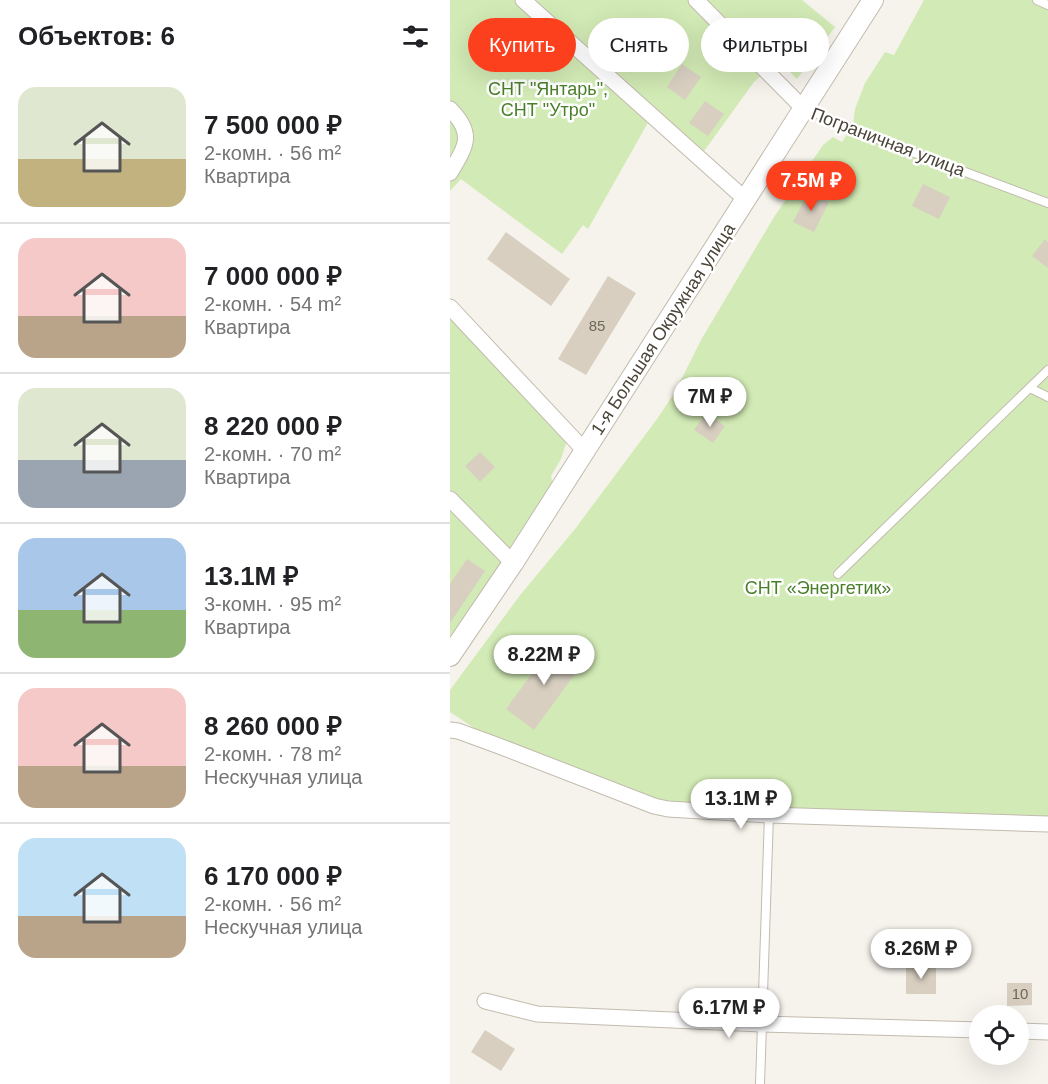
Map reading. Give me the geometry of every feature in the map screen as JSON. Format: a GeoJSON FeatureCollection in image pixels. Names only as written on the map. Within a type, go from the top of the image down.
{"type":"FeatureCollection","features":[{"type":"Feature","properties":{"kind":"street"},"geometry":{"type":"LineString","coordinates":[[523,0],[745,199]]}},
{"type":"Feature","properties":{"kind":"street","name":"Пограничная улица"},"geometry":{"type":"LineString","coordinates":[[696,0],[803,108]]}},
{"type":"Feature","properties":{"kind":"street","name":"1-я Большая Окружная улица"},"geometry":{"type":"LineString","coordinates":[[453,646],[513,563],[873,0]]}},
{"type":"Feature","properties":{"kind":"street"},"geometry":{"type":"LineString","coordinates":[[450,109],[459,118],[467,133],[462,153],[450,173]]}},
{"type":"Feature","properties":{"kind":"street"},"geometry":{"type":"LineString","coordinates":[[450,307],[585,451]]}},
{"type":"Feature","properties":{"kind":"street"},"geometry":{"type":"LineString","coordinates":[[450,499],[513,563]]}},
{"type":"Feature","properties":{"kind":"street"},"geometry":{"type":"LineString","coordinates":[[450,730],[458,730],[654,806],[668,809],[769,815],[1048,824]]}},
{"type":"Feature","properties":{"kind":"street"},"geometry":{"type":"LineString","coordinates":[[485,1001],[537,1014],[762,1024],[969,1030]]}},
{"type":"Feature","properties":{"kind":"street"},"geometry":{"type":"LineString","coordinates":[[1029,1031],[1048,1032]]}},
{"type":"Feature","properties":{"kind":"lane"},"geometry":{"type":"LineString","coordinates":[[1037,0],[1048,5]]}},
{"type":"Feature","properties":{"kind":"lane","name":"Пограничная улица"},"geometry":{"type":"LineString","coordinates":[[803,108],[885,142],[1048,203]]}},
{"type":"Feature","properties":{"kind":"lane"},"geometry":{"type":"LineString","coordinates":[[838,574],[1048,370]]}},
{"type":"Feature","properties":{"kind":"lane"},"geometry":{"type":"LineString","coordinates":[[1030,388],[1048,397]]}},
{"type":"Feature","properties":{"kind":"lane"},"geometry":{"type":"LineString","coordinates":[[760,1084],[769,815]]}},
{"type":"Feature","properties":{"kind":"green space","name":"СНТ \"Янтарь\", СНТ \"Утро\""},"geometry":{"type":"Polygon","coordinates":[[[450,0],[802,0],[824,18],[701,18],[701,72],[765,72],[754,82],[699,158],[650,119],[588,229],[583,225],[562,254],[461,179],[450,191],[450,0]]]}},
{"type":"Feature","properties":{"kind":"green space","name":"СНТ «Энергетик»"},"geometry":{"type":"Polygon","coordinates":[[[924,0],[1048,0],[1048,826],[661,811],[474,728],[450,712],[450,690],[521,594],[575,529],[657,419],[675,392],[701,340],[774,217],[823,145],[833,137],[842,142],[853,125],[855,109],[865,83],[885,52],[894,55],[924,0]]]}},
{"type":"Feature","properties":{"kind":"green space","name":"СНТ \"Янтарь\", СНТ \"Утро\""},"geometry":{"type":"Polygon","coordinates":[[[829,22],[835,27],[829,35],[829,22]]]}},
{"type":"Feature","properties":{"kind":"green space","name":"СНТ \"Янтарь\", СНТ \"Утро\""},"geometry":{"type":"Polygon","coordinates":[[[790,72],[802,72],[797,79],[790,72]]]}},
{"type":"Feature","properties":{"kind":"green space"},"geometry":{"type":"Polygon","coordinates":[[[450,311],[571,428],[561,459],[551,476],[553,485],[496,576],[450,637],[450,311]]]}},
{"type":"Feature","properties":{"kind":"building"},"geometry":{"type":"Polygon","coordinates":[[[689,69],[701,77],[685,100],[667,87],[677,72],[689,72],[689,69]]]}},
{"type":"Feature","properties":{"kind":"building"},"geometry":{"type":"Polygon","coordinates":[[[705,101],[724,114],[708,136],[689,123],[705,101]]]}},
{"type":"Feature","properties":{"kind":"building"},"geometry":{"type":"Polygon","coordinates":[[[923,184],[950,197],[939,219],[912,206],[923,184]]]}},
{"type":"Feature","properties":{"kind":"building"},"geometry":{"type":"Polygon","coordinates":[[[808,192],[829,202],[814,232],[793,222],[808,192]]]}},
{"type":"Feature","properties":{"kind":"building"},"geometry":{"type":"Polygon","coordinates":[[[506,232],[570,279],[551,306],[487,259],[506,232]]]}},
{"type":"Feature","properties":{"kind":"building"},"geometry":{"type":"Polygon","coordinates":[[[1045,239],[1048,242],[1048,268],[1032,256],[1045,239]]]}},
{"type":"Feature","properties":{"kind":"building"},"geometry":{"type":"Polygon","coordinates":[[[608,276],[636,293],[586,375],[558,359],[608,276]]]}},
{"type":"Feature","properties":{"kind":"building"},"geometry":{"type":"Polygon","coordinates":[[[706,413],[725,426],[713,443],[694,430],[706,413]]]}},
{"type":"Feature","properties":{"kind":"building"},"geometry":{"type":"Polygon","coordinates":[[[480,452],[495,467],[480,482],[465,466],[480,452]]]}},
{"type":"Feature","properties":{"kind":"building"},"geometry":{"type":"Polygon","coordinates":[[[467,559],[485,571],[450,623],[450,584],[467,559]]]}},
{"type":"Feature","properties":{"kind":"building"},"geometry":{"type":"Polygon","coordinates":[[[555,642],[583,663],[534,730],[506,709],[555,642]]]}},
{"type":"Feature","properties":{"kind":"building"},"geometry":{"type":"Polygon","coordinates":[[[906,967],[936,967],[936,994],[906,994],[906,967]]]}},
{"type":"Feature","properties":{"kind":"building"},"geometry":{"type":"Polygon","coordinates":[[[1007,983],[1032,983],[1032,1005],[1007,1005],[1007,983]]]}},
{"type":"Feature","properties":{"kind":"building"},"geometry":{"type":"Polygon","coordinates":[[[485,1030],[515,1049],[501,1071],[471,1052],[485,1030]]]}}]}
